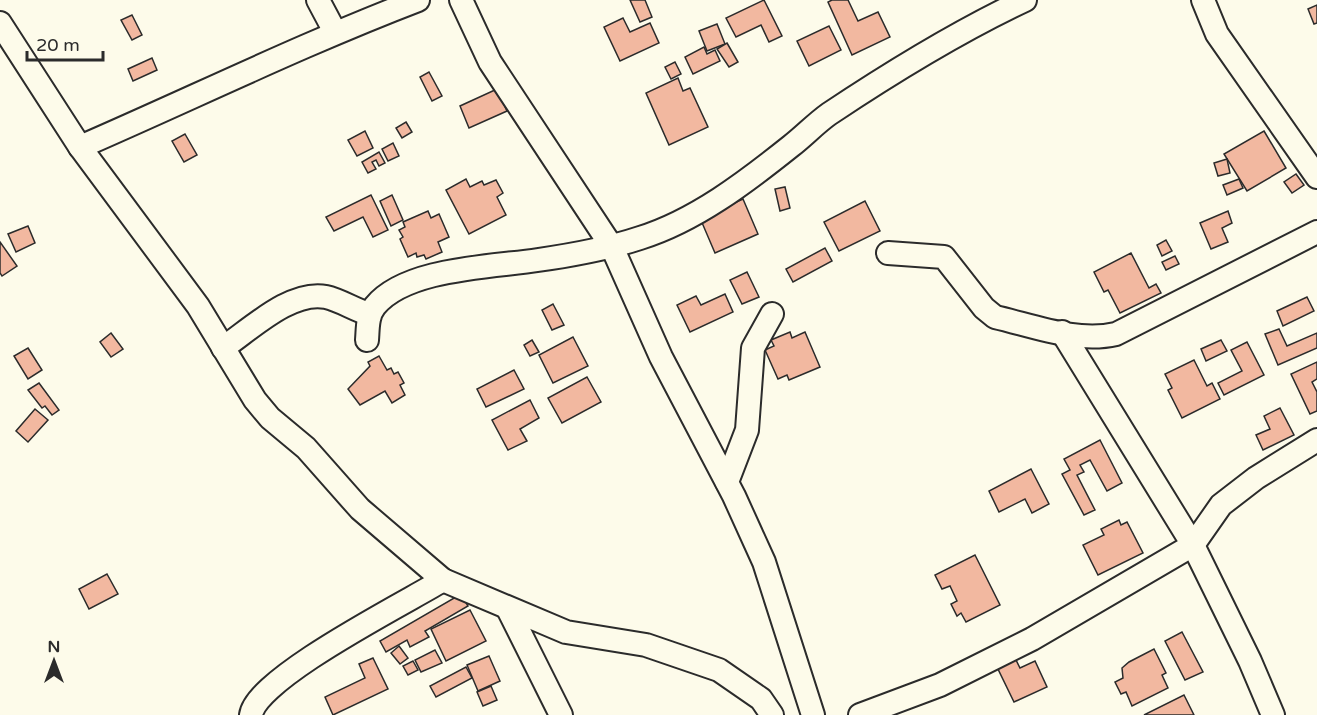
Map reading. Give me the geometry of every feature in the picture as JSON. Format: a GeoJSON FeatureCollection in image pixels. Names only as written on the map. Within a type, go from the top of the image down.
{"type":"FeatureCollection","features":[{"type":"Feature","properties":{"kind":"street"},"geometry":{"type":"LineString","coordinates":[[318,0],[335,32]]}},
{"type":"Feature","properties":{"kind":"street"},"geometry":{"type":"LineString","coordinates":[[80,147],[224,85],[335,32],[418,0]]}},
{"type":"Feature","properties":{"kind":"street"},"geometry":{"type":"LineString","coordinates":[[461,0],[490,62],[612,247],[661,357],[727,482],[764,562],[813,715]]}},
{"type":"Feature","properties":{"kind":"street"},"geometry":{"type":"LineString","coordinates":[[367,340],[369,314],[385,297],[411,282],[469,268],[612,247],[665,231],[716,200],[791,147],[827,115],[972,25],[1025,0]]}},
{"type":"Feature","properties":{"kind":"street"},"geometry":{"type":"LineString","coordinates":[[1203,0],[1217,34],[1317,177]]}},
{"type":"Feature","properties":{"kind":"street"},"geometry":{"type":"LineString","coordinates":[[0,22],[80,147],[198,306],[270,418],[306,448],[360,509],[443,580],[566,632],[646,645],[719,670],[761,699],[772,715]]}},
{"type":"Feature","properties":{"kind":"street"},"geometry":{"type":"LineString","coordinates":[[888,253],[944,257],[989,313],[1062,332],[1097,338],[1116,334],[1317,232]]}},
{"type":"Feature","properties":{"kind":"street"},"geometry":{"type":"LineString","coordinates":[[223,348],[284,305],[302,297],[328,297],[369,314]]}},
{"type":"Feature","properties":{"kind":"street"},"geometry":{"type":"LineString","coordinates":[[727,482],[747,430],[753,348],[772,314]]}},
{"type":"Feature","properties":{"kind":"street"},"geometry":{"type":"LineString","coordinates":[[1062,332],[1193,545],[1250,661],[1273,715]]}},
{"type":"Feature","properties":{"kind":"street"},"geometry":{"type":"LineString","coordinates":[[860,715],[940,685],[1032,639],[1193,545],[1221,505],[1256,478],[1317,440]]}},
{"type":"Feature","properties":{"kind":"street"},"geometry":{"type":"LineString","coordinates":[[251,715],[254,705],[264,692],[312,657],[443,580]]}},
{"type":"Feature","properties":{"kind":"street"},"geometry":{"type":"LineString","coordinates":[[508,609],[561,715]]}},
{"type":"Feature","properties":{"kind":"building"},"geometry":{"type":"Polygon","coordinates":[[[630,0],[645,0],[652,17],[640,22],[630,0]]]}},
{"type":"Feature","properties":{"kind":"building"},"geometry":{"type":"Polygon","coordinates":[[[764,0],[782,36],[769,42],[761,25],[736,37],[726,18],[764,0]]]}},
{"type":"Feature","properties":{"kind":"building"},"geometry":{"type":"Polygon","coordinates":[[[848,0],[858,21],[878,12],[890,37],[852,55],[828,2],[848,0]]]}},
{"type":"Feature","properties":{"kind":"building"},"geometry":{"type":"Polygon","coordinates":[[[1317,5],[1317,23],[1314,24],[1308,9],[1317,5]]]}},
{"type":"Feature","properties":{"kind":"building"},"geometry":{"type":"Polygon","coordinates":[[[132,15],[142,35],[132,40],[121,20],[132,15]]]}},
{"type":"Feature","properties":{"kind":"building"},"geometry":{"type":"Polygon","coordinates":[[[623,18],[630,32],[650,23],[659,43],[620,61],[604,27],[623,18]]]}},
{"type":"Feature","properties":{"kind":"building"},"geometry":{"type":"Polygon","coordinates":[[[717,24],[725,44],[707,51],[699,31],[717,24]]]}},
{"type":"Feature","properties":{"kind":"building"},"geometry":{"type":"Polygon","coordinates":[[[829,26],[841,50],[809,66],[797,41],[829,26]]]}},
{"type":"Feature","properties":{"kind":"building"},"geometry":{"type":"Polygon","coordinates":[[[727,43],[738,62],[729,67],[717,49],[727,43]]]}},
{"type":"Feature","properties":{"kind":"building"},"geometry":{"type":"Polygon","coordinates":[[[704,47],[707,54],[715,50],[720,61],[693,74],[685,57],[704,47]]]}},
{"type":"Feature","properties":{"kind":"building"},"geometry":{"type":"Polygon","coordinates":[[[152,58],[157,70],[133,81],[128,69],[152,58]]]}},
{"type":"Feature","properties":{"kind":"building"},"geometry":{"type":"Polygon","coordinates":[[[675,62],[681,74],[671,79],[665,67],[675,62]]]}},
{"type":"Feature","properties":{"kind":"building"},"geometry":{"type":"Polygon","coordinates":[[[429,72],[442,96],[432,101],[420,77],[429,72]]]}},
{"type":"Feature","properties":{"kind":"building"},"geometry":{"type":"Polygon","coordinates":[[[678,78],[683,91],[690,88],[708,127],[669,145],[646,93],[678,78]]]}},
{"type":"Feature","properties":{"kind":"building"},"geometry":{"type":"Polygon","coordinates":[[[497,89],[507,111],[469,128],[460,106],[497,89]]]}},
{"type":"Feature","properties":{"kind":"building"},"geometry":{"type":"Polygon","coordinates":[[[406,122],[412,132],[402,138],[396,128],[406,122]]]}},
{"type":"Feature","properties":{"kind":"building"},"geometry":{"type":"Polygon","coordinates":[[[365,131],[373,148],[357,156],[348,140],[365,131]]]}},
{"type":"Feature","properties":{"kind":"building"},"geometry":{"type":"Polygon","coordinates":[[[1264,131],[1286,168],[1247,191],[1224,154],[1264,131]]]}},
{"type":"Feature","properties":{"kind":"building"},"geometry":{"type":"Polygon","coordinates":[[[185,134],[197,155],[184,162],[172,141],[185,134]]]}},
{"type":"Feature","properties":{"kind":"building"},"geometry":{"type":"Polygon","coordinates":[[[393,143],[399,156],[388,161],[382,149],[393,143]]]}},
{"type":"Feature","properties":{"kind":"building"},"geometry":{"type":"Polygon","coordinates":[[[379,152],[385,163],[379,166],[376,160],[372,162],[376,169],[368,173],[362,162],[379,152]]]}},
{"type":"Feature","properties":{"kind":"building"},"geometry":{"type":"Polygon","coordinates":[[[1227,159],[1230,173],[1218,176],[1214,163],[1227,159]]]}},
{"type":"Feature","properties":{"kind":"building"},"geometry":{"type":"Polygon","coordinates":[[[1296,174],[1304,185],[1292,193],[1284,182],[1296,174]]]}},
{"type":"Feature","properties":{"kind":"building"},"geometry":{"type":"Polygon","coordinates":[[[466,179],[470,187],[482,181],[484,185],[496,180],[503,193],[497,197],[506,215],[469,234],[446,190],[466,179]]]}},
{"type":"Feature","properties":{"kind":"building"},"geometry":{"type":"Polygon","coordinates":[[[1239,179],[1243,188],[1227,195],[1223,185],[1239,179]]]}},
{"type":"Feature","properties":{"kind":"building"},"geometry":{"type":"Polygon","coordinates":[[[785,187],[790,208],[780,211],[775,189],[785,187]]]}},
{"type":"Feature","properties":{"kind":"building"},"geometry":{"type":"Polygon","coordinates":[[[371,195],[388,230],[373,237],[363,217],[334,231],[326,217],[371,195]]]}},
{"type":"Feature","properties":{"kind":"building"},"geometry":{"type":"Polygon","coordinates":[[[392,195],[403,220],[391,226],[380,201],[392,195]]]}},
{"type":"Feature","properties":{"kind":"building"},"geometry":{"type":"Polygon","coordinates":[[[743,199],[758,234],[715,253],[700,218],[743,199]]]}},
{"type":"Feature","properties":{"kind":"building"},"geometry":{"type":"Polygon","coordinates":[[[865,201],[880,231],[839,251],[824,222],[865,201]]]}},
{"type":"Feature","properties":{"kind":"building"},"geometry":{"type":"Polygon","coordinates":[[[428,211],[431,218],[439,214],[449,237],[438,242],[442,252],[426,259],[424,255],[417,257],[416,253],[408,257],[400,239],[403,237],[399,230],[405,227],[403,222],[428,211]]]}},
{"type":"Feature","properties":{"kind":"building"},"geometry":{"type":"Polygon","coordinates":[[[1228,211],[1232,223],[1222,228],[1228,242],[1211,249],[1200,223],[1228,211]]]}},
{"type":"Feature","properties":{"kind":"building"},"geometry":{"type":"Polygon","coordinates":[[[28,226],[35,243],[16,252],[8,234],[28,226]]]}},
{"type":"Feature","properties":{"kind":"building"},"geometry":{"type":"Polygon","coordinates":[[[1166,240],[1172,251],[1162,256],[1157,245],[1166,240]]]}},
{"type":"Feature","properties":{"kind":"building"},"geometry":{"type":"Polygon","coordinates":[[[0,242],[17,266],[2,276],[0,273],[0,242]]]}},
{"type":"Feature","properties":{"kind":"building"},"geometry":{"type":"Polygon","coordinates":[[[825,248],[832,261],[793,282],[786,269],[825,248]]]}},
{"type":"Feature","properties":{"kind":"building"},"geometry":{"type":"Polygon","coordinates":[[[1131,253],[1149,288],[1156,284],[1161,293],[1120,313],[1108,290],[1104,292],[1094,272],[1131,253]]]}},
{"type":"Feature","properties":{"kind":"building"},"geometry":{"type":"Polygon","coordinates":[[[1175,256],[1179,264],[1166,270],[1162,262],[1175,256]]]}},
{"type":"Feature","properties":{"kind":"building"},"geometry":{"type":"Polygon","coordinates":[[[747,272],[759,297],[742,304],[730,280],[747,272]]]}},
{"type":"Feature","properties":{"kind":"building"},"geometry":{"type":"Polygon","coordinates":[[[725,294],[733,312],[690,332],[677,305],[696,296],[701,305],[725,294]]]}},
{"type":"Feature","properties":{"kind":"building"},"geometry":{"type":"Polygon","coordinates":[[[1307,297],[1314,311],[1283,326],[1277,311],[1307,297]]]}},
{"type":"Feature","properties":{"kind":"building"},"geometry":{"type":"Polygon","coordinates":[[[553,304],[564,325],[552,330],[542,310],[553,304]]]}},
{"type":"Feature","properties":{"kind":"building"},"geometry":{"type":"Polygon","coordinates":[[[1279,329],[1287,346],[1317,333],[1317,348],[1278,365],[1265,334],[1279,329]]]}},
{"type":"Feature","properties":{"kind":"building"},"geometry":{"type":"Polygon","coordinates":[[[790,332],[792,338],[805,332],[820,367],[789,380],[787,375],[778,379],[765,350],[774,346],[771,340],[790,332]]]}},
{"type":"Feature","properties":{"kind":"building"},"geometry":{"type":"Polygon","coordinates":[[[111,333],[123,349],[111,357],[100,342],[111,333]]]}},
{"type":"Feature","properties":{"kind":"building"},"geometry":{"type":"Polygon","coordinates":[[[573,337],[588,366],[553,383],[539,355],[573,337]]]}},
{"type":"Feature","properties":{"kind":"building"},"geometry":{"type":"Polygon","coordinates":[[[532,340],[539,352],[530,356],[524,345],[532,340]]]}},
{"type":"Feature","properties":{"kind":"building"},"geometry":{"type":"Polygon","coordinates":[[[1221,340],[1227,351],[1206,361],[1201,349],[1221,340]]]}},
{"type":"Feature","properties":{"kind":"building"},"geometry":{"type":"Polygon","coordinates":[[[1247,342],[1264,375],[1224,395],[1218,383],[1242,371],[1231,350],[1247,342]]]}},
{"type":"Feature","properties":{"kind":"building"},"geometry":{"type":"Polygon","coordinates":[[[28,348],[42,370],[28,379],[14,356],[28,348]]]}},
{"type":"Feature","properties":{"kind":"building"},"geometry":{"type":"Polygon","coordinates":[[[379,356],[387,370],[391,368],[394,374],[398,372],[404,383],[400,385],[405,395],[392,403],[385,391],[360,405],[348,389],[370,366],[368,362],[379,356]]]}},
{"type":"Feature","properties":{"kind":"building"},"geometry":{"type":"Polygon","coordinates":[[[1194,360],[1207,386],[1212,383],[1220,399],[1182,418],[1168,390],[1172,388],[1165,374],[1194,360]]]}},
{"type":"Feature","properties":{"kind":"building"},"geometry":{"type":"Polygon","coordinates":[[[1317,362],[1317,379],[1312,382],[1317,392],[1317,411],[1310,414],[1291,374],[1317,362]]]}},
{"type":"Feature","properties":{"kind":"building"},"geometry":{"type":"Polygon","coordinates":[[[514,370],[524,389],[486,407],[477,389],[514,370]]]}},
{"type":"Feature","properties":{"kind":"building"},"geometry":{"type":"Polygon","coordinates":[[[587,377],[601,402],[562,423],[548,398],[587,377]]]}},
{"type":"Feature","properties":{"kind":"building"},"geometry":{"type":"Polygon","coordinates":[[[39,383],[59,410],[52,415],[45,406],[42,408],[28,390],[39,383]]]}},
{"type":"Feature","properties":{"kind":"building"},"geometry":{"type":"Polygon","coordinates":[[[530,400],[539,418],[520,429],[527,441],[508,450],[492,420],[530,400]]]}},
{"type":"Feature","properties":{"kind":"building"},"geometry":{"type":"Polygon","coordinates":[[[1280,408],[1294,435],[1263,450],[1256,435],[1270,429],[1264,416],[1280,408]]]}},
{"type":"Feature","properties":{"kind":"building"},"geometry":{"type":"Polygon","coordinates":[[[35,409],[48,420],[28,442],[16,431],[35,409]]]}},
{"type":"Feature","properties":{"kind":"building"},"geometry":{"type":"Polygon","coordinates":[[[1100,440],[1122,483],[1107,491],[1090,460],[1080,465],[1084,472],[1077,475],[1095,510],[1084,515],[1062,474],[1070,470],[1064,459],[1100,440]]]}},
{"type":"Feature","properties":{"kind":"building"},"geometry":{"type":"Polygon","coordinates":[[[1031,469],[1049,504],[1032,513],[1025,499],[999,512],[989,491],[1031,469]]]}},
{"type":"Feature","properties":{"kind":"building"},"geometry":{"type":"Polygon","coordinates":[[[1119,520],[1121,525],[1127,522],[1143,553],[1098,575],[1083,545],[1104,535],[1101,529],[1119,520]]]}},
{"type":"Feature","properties":{"kind":"building"},"geometry":{"type":"Polygon","coordinates":[[[975,555],[1000,605],[966,622],[961,613],[957,616],[951,604],[957,601],[950,586],[942,589],[935,575],[975,555]]]}},
{"type":"Feature","properties":{"kind":"building"},"geometry":{"type":"Polygon","coordinates":[[[107,574],[118,594],[89,609],[79,589],[107,574]]]}},
{"type":"Feature","properties":{"kind":"building"},"geometry":{"type":"Polygon","coordinates":[[[461,594],[468,606],[425,631],[429,637],[410,647],[407,640],[386,652],[380,641],[461,594]]]}},
{"type":"Feature","properties":{"kind":"building"},"geometry":{"type":"Polygon","coordinates":[[[470,610],[486,641],[446,661],[431,629],[470,610]]]}},
{"type":"Feature","properties":{"kind":"building"},"geometry":{"type":"Polygon","coordinates":[[[1182,632],[1203,672],[1185,680],[1165,641],[1182,632]]]}},
{"type":"Feature","properties":{"kind":"building"},"geometry":{"type":"Polygon","coordinates":[[[399,646],[408,658],[400,664],[391,653],[399,646]]]}},
{"type":"Feature","properties":{"kind":"building"},"geometry":{"type":"Polygon","coordinates":[[[1154,649],[1166,673],[1162,675],[1168,688],[1132,706],[1126,692],[1121,694],[1115,682],[1123,678],[1122,668],[1129,662],[1154,649]]]}},
{"type":"Feature","properties":{"kind":"building"},"geometry":{"type":"Polygon","coordinates":[[[435,650],[442,663],[421,672],[415,660],[435,650]]]}},
{"type":"Feature","properties":{"kind":"building"},"geometry":{"type":"Polygon","coordinates":[[[489,656],[500,681],[478,691],[467,665],[489,656]]]}},
{"type":"Feature","properties":{"kind":"building"},"geometry":{"type":"Polygon","coordinates":[[[373,658],[388,689],[333,715],[325,697],[365,678],[359,664],[373,658]]]}},
{"type":"Feature","properties":{"kind":"building"},"geometry":{"type":"Polygon","coordinates":[[[1015,658],[1020,668],[1035,661],[1047,687],[1014,702],[997,667],[1015,658]]]}},
{"type":"Feature","properties":{"kind":"building"},"geometry":{"type":"Polygon","coordinates":[[[413,661],[418,670],[408,675],[403,666],[413,661]]]}},
{"type":"Feature","properties":{"kind":"building"},"geometry":{"type":"Polygon","coordinates":[[[466,667],[472,678],[436,697],[430,686],[466,667]]]}},
{"type":"Feature","properties":{"kind":"building"},"geometry":{"type":"Polygon","coordinates":[[[491,686],[497,700],[483,706],[477,692],[491,686]]]}},
{"type":"Feature","properties":{"kind":"building"},"geometry":{"type":"Polygon","coordinates":[[[1184,695],[1194,715],[1144,715],[1184,695]]]}}]}
